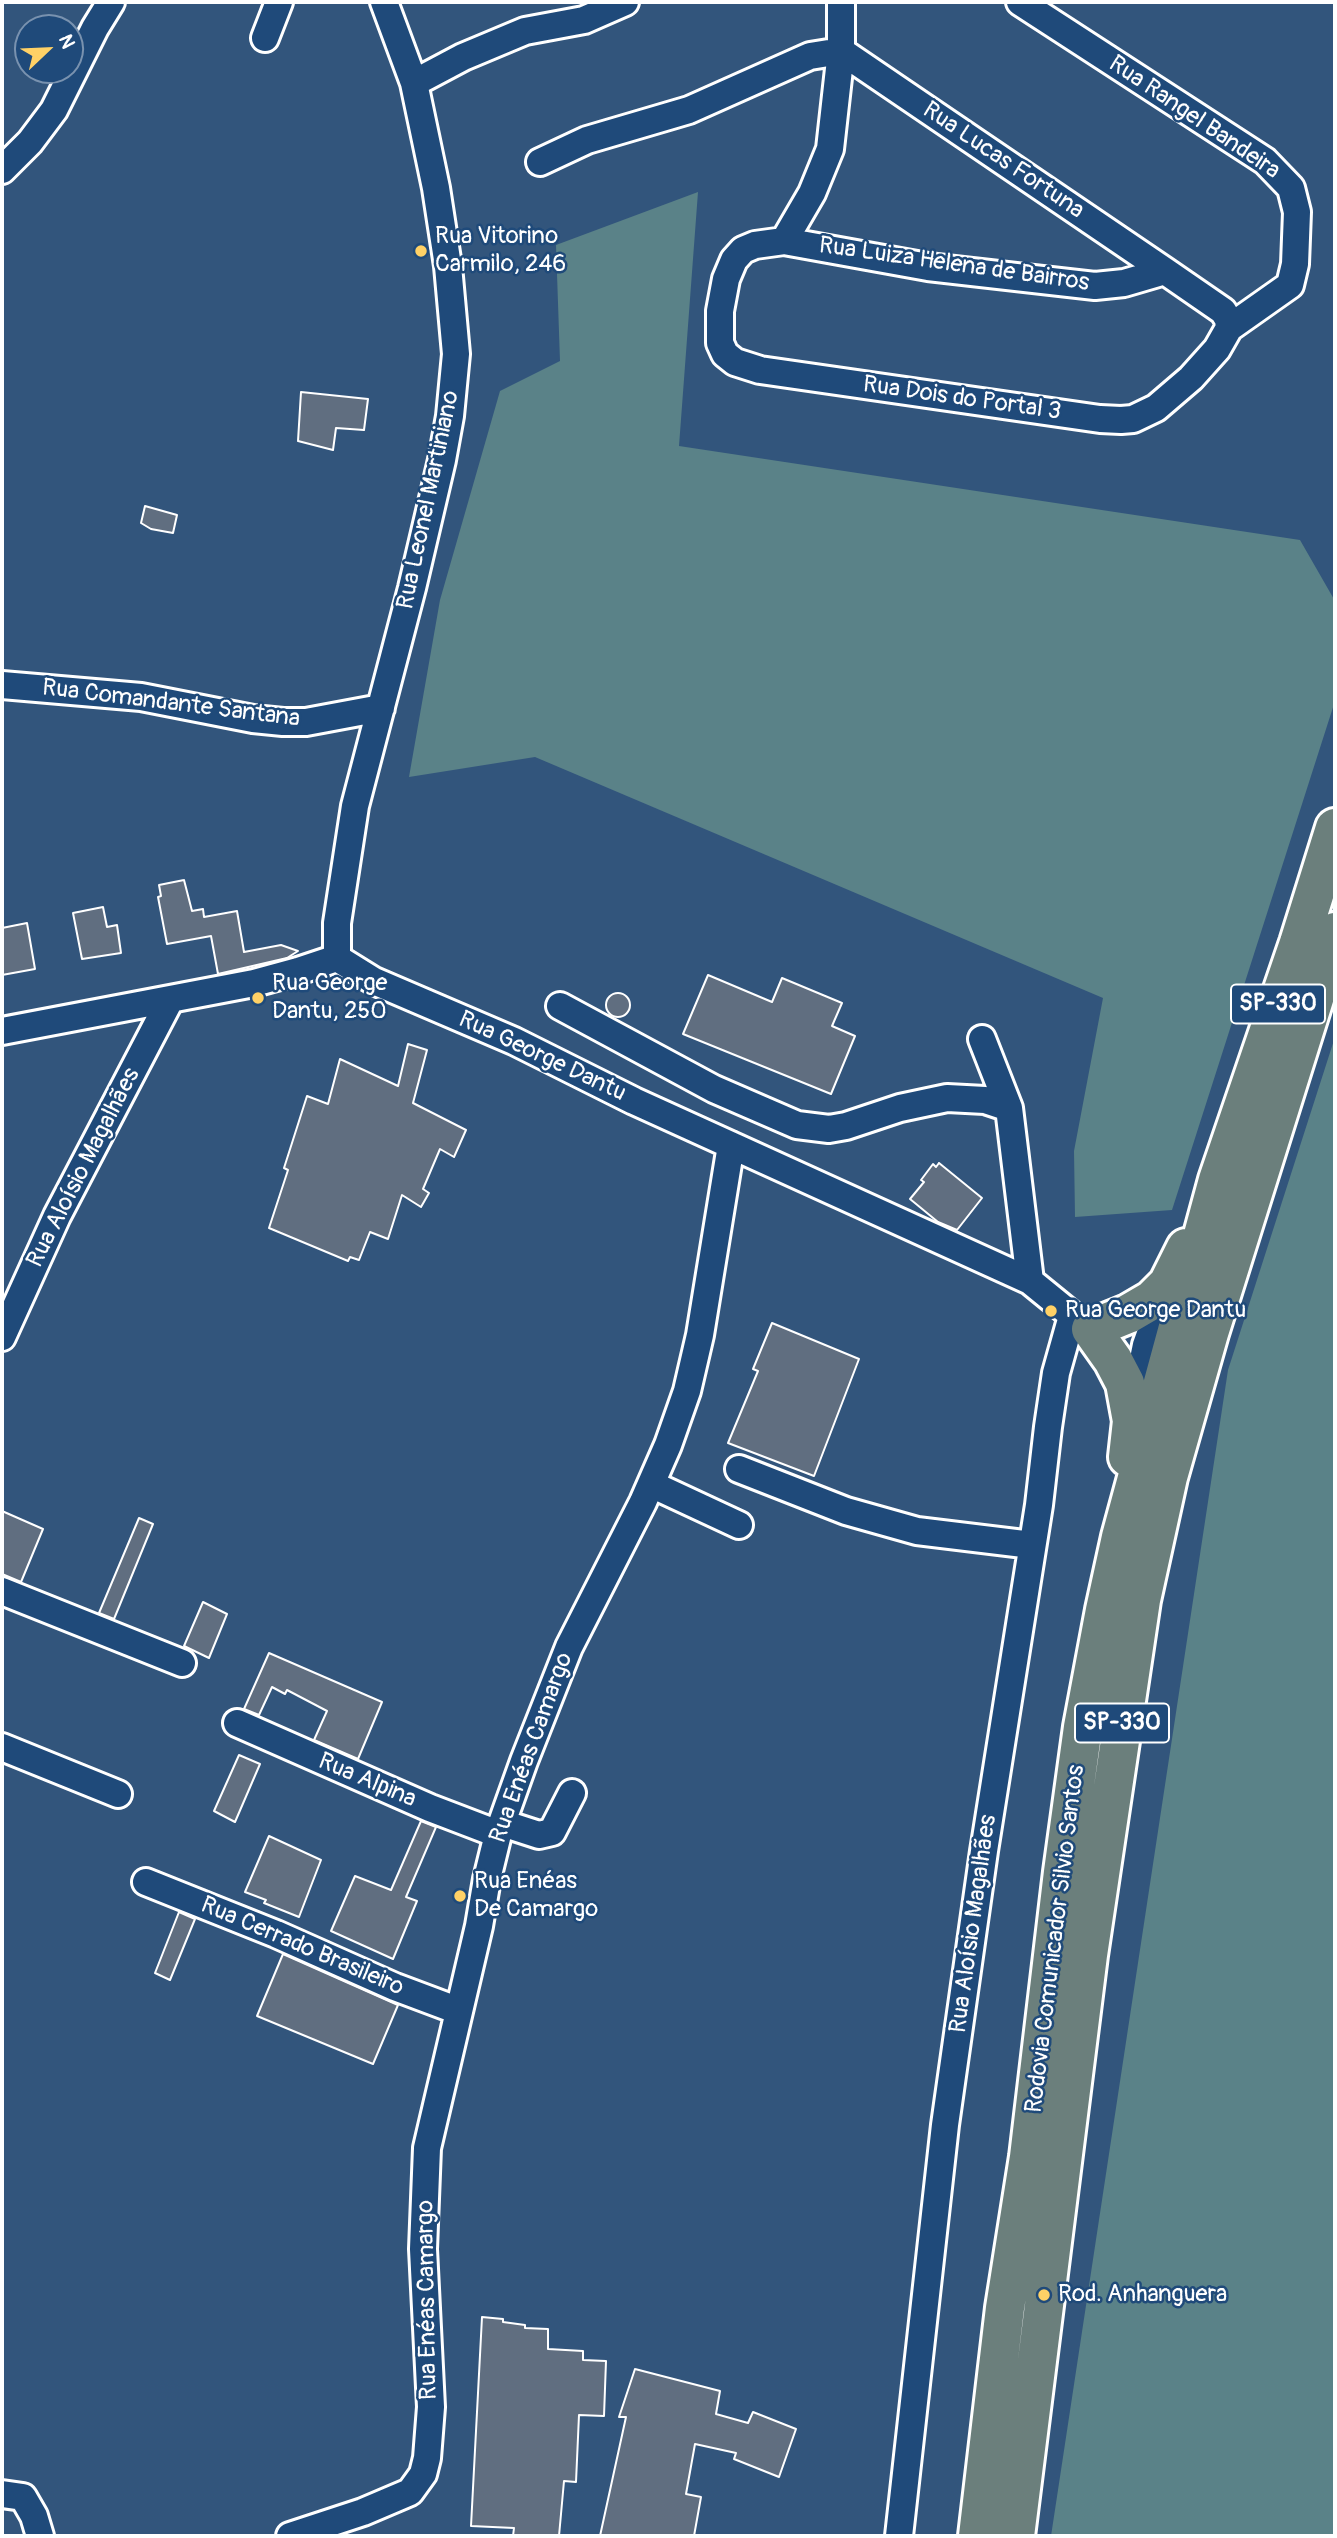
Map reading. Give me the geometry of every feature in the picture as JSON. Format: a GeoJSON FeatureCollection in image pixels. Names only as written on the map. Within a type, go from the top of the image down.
{"type":"FeatureCollection","features":[{"type":"Feature","properties":{"kind":"highway","name":"Rodovia Comunicador Silvio Santos"},"geometry":{"type":"LineString","coordinates":[[978,2536],[1005,2308],[1029,2157],[1081,1740],[1105,1610],[1121,1538],[1218,1180],[1299,943],[1335,828]]}},
{"type":"Feature","properties":{"kind":"highway","name":"Rodovia Comunicador Silvio Santos"},"geometry":{"type":"LineString","coordinates":[[1015,2536],[1086,1968],[1142,1600],[1168,1477],[1209,1333],[1335,932]]}},
{"type":"Feature","properties":{"kind":"highway"},"geometry":{"type":"LineString","coordinates":[[1121,1538],[1132,1421],[1125,1383],[1113,1360],[1081,1323],[1140,1307],[1152,1300],[1168,1284],[1218,1180]]}},
{"type":"Feature","properties":{"kind":"street"},"geometry":{"type":"LineString","coordinates":[[2,170],[30,142],[54,110],[111,2]]}},
{"type":"Feature","properties":{"kind":"street"},"geometry":{"type":"LineString","coordinates":[[265,38],[279,2]]}},
{"type":"Feature","properties":{"kind":"street","name":"Rua Leonel Martiniano"},"geometry":{"type":"LineString","coordinates":[[337,958],[337,923],[350,837],[442,460],[450,416],[456,354],[447,257],[436,188],[414,83],[384,2]]}},
{"type":"Feature","properties":{"kind":"street"},"geometry":{"type":"LineString","coordinates":[[414,83],[463,57],[525,31],[584,20],[625,2]]}},
{"type":"Feature","properties":{"kind":"street"},"geometry":{"type":"LineString","coordinates":[[784,241],[818,181],[830,149],[841,51],[841,2]]}},
{"type":"Feature","properties":{"kind":"street","name":"Rua Rangel Bandeira"},"geometry":{"type":"LineString","coordinates":[[1020,2],[1265,161],[1291,188],[1297,212],[1295,264],[1290,285],[1229,328]]}},
{"type":"Feature","properties":{"kind":"street"},"geometry":{"type":"LineString","coordinates":[[540,162],[587,140],[689,110],[810,56],[841,51]]}},
{"type":"Feature","properties":{"kind":"street","name":"Rua Lucas Fortuna"},"geometry":{"type":"LineString","coordinates":[[841,51],[1165,271]]}},
{"type":"Feature","properties":{"kind":"street","name":"Rua Dois do Portal 3"},"geometry":{"type":"LineString","coordinates":[[784,241],[755,245],[743,250],[734,260],[726,279],[718,331],[720,343],[725,354],[735,362],[760,370],[1100,419],[1133,419],[1156,408],[1191,378],[1217,349],[1229,328]]}},
{"type":"Feature","properties":{"kind":"street","name":"Rua Luiza Helena de Bairros"},"geometry":{"type":"LineString","coordinates":[[784,241],[928,267],[1095,286],[1124,283],[1165,271]]}},
{"type":"Feature","properties":{"kind":"street"},"geometry":{"type":"LineString","coordinates":[[1165,271],[1223,310],[1229,328]]}},
{"type":"Feature","properties":{"kind":"street","name":"Rua Comandante Santana"},"geometry":{"type":"LineString","coordinates":[[2,685],[141,697],[253,719],[284,722],[306,722],[381,708]]}},
{"type":"Feature","properties":{"kind":"street"},"geometry":{"type":"LineString","coordinates":[[2,1031],[265,980],[337,958]]}},
{"type":"Feature","properties":{"kind":"street","name":"Rua George Dantu"},"geometry":{"type":"LineString","coordinates":[[337,958],[374,981],[514,1041],[634,1101],[1030,1281],[1081,1323]]}},
{"type":"Feature","properties":{"kind":"street","name":"Rua Aloísio Magalhães"},"geometry":{"type":"LineString","coordinates":[[2,1337],[57,1216],[170,1000]]}},
{"type":"Feature","properties":{"kind":"street"},"geometry":{"type":"LineString","coordinates":[[559,1006],[714,1089],[797,1125],[829,1129],[846,1126],[900,1108],[947,1098],[985,1100],[1009,1108]]}},
{"type":"Feature","properties":{"kind":"street"},"geometry":{"type":"LineString","coordinates":[[982,1039],[1009,1108],[1030,1281]]}},
{"type":"Feature","properties":{"kind":"street","name":"Rua Enéas Camargo"},"geometry":{"type":"LineString","coordinates":[[290,2536],[363,2512],[410,2492],[423,2474],[431,2407],[422,2249],[427,2148],[500,1829],[569,1647],[651,1484],[687,1391],[731,1144]]}},
{"type":"Feature","properties":{"kind":"street"},"geometry":{"type":"LineString","coordinates":[[1132,1421],[1146,1345],[1168,1284]]}},
{"type":"Feature","properties":{"kind":"street","name":"Rua Aloísio Magalhães"},"geometry":{"type":"LineString","coordinates":[[900,2536],[945,2125],[984,1851],[1056,1373],[1081,1323]]}},
{"type":"Feature","properties":{"kind":"street"},"geometry":{"type":"LineString","coordinates":[[739,1469],[846,1511],[917,1531],[1032,1545]]}},
{"type":"Feature","properties":{"kind":"street"},"geometry":{"type":"LineString","coordinates":[[651,1484],[739,1525]]}},
{"type":"Feature","properties":{"kind":"street"},"geometry":{"type":"LineString","coordinates":[[2,1591],[171,1659]]}},
{"type":"Feature","properties":{"kind":"street","name":"Rua Alpina"},"geometry":{"type":"LineString","coordinates":[[237,1723],[430,1808],[500,1829],[539,1835],[552,1832],[572,1793]]}},
{"type":"Feature","properties":{"kind":"street"},"geometry":{"type":"LineString","coordinates":[[2,1747],[118,1794]]}},
{"type":"Feature","properties":{"kind":"street","name":"Rua Cerrado Brasileiro"},"geometry":{"type":"LineString","coordinates":[[145,1882],[458,2011]]}},
{"type":"Feature","properties":{"kind":"street"},"geometry":{"type":"LineString","coordinates":[[2,2494],[23,2497],[34,2516],[40,2536]]}},
{"type":"Feature","properties":{"kind":"green space"},"geometry":{"type":"Polygon","coordinates":[[[698,192],[679,446],[1300,540],[1335,601],[1335,701],[1172,1210],[1075,1217],[1074,1151],[1103,998],[535,757],[409,777],[440,600],[500,391],[560,361],[556,245],[698,192]]]}},
{"type":"Feature","properties":{"kind":"green space"},"geometry":{"type":"Polygon","coordinates":[[[1335,1037],[1335,2536],[1051,2536],[1228,1370],[1335,1037]]]}},
{"type":"Feature","properties":{"kind":"building"},"geometry":{"type":"Polygon","coordinates":[[[301,392],[368,399],[364,430],[336,428],[333,450],[298,441],[301,392]]]}},
{"type":"Feature","properties":{"kind":"building"},"geometry":{"type":"Polygon","coordinates":[[[145,506],[177,515],[173,533],[151,529],[141,523],[145,506]]]}},
{"type":"Feature","properties":{"kind":"building"},"geometry":{"type":"Polygon","coordinates":[[[184,880],[192,911],[203,909],[204,917],[237,911],[244,952],[281,945],[298,951],[287,958],[218,974],[211,936],[167,944],[158,897],[161,896],[159,885],[184,880]]]}},
{"type":"Feature","properties":{"kind":"building"},"geometry":{"type":"Polygon","coordinates":[[[103,907],[107,927],[117,925],[121,953],[82,959],[73,913],[103,907]]]}},
{"type":"Feature","properties":{"kind":"building"},"geometry":{"type":"Polygon","coordinates":[[[27,923],[35,969],[2,975],[2,928],[27,923]]]}},
{"type":"Feature","properties":{"kind":"building"},"geometry":{"type":"Polygon","coordinates":[[[708,975],[772,1002],[782,978],[842,1003],[832,1026],[855,1036],[831,1094],[683,1034],[708,975]]]}},
{"type":"Feature","properties":{"kind":"building"},"geometry":{"type":"Polygon","coordinates":[[[618,993],[627,996],[630,1005],[627,1014],[618,1017],[609,1014],[606,1005],[609,996],[618,993]]]}},
{"type":"Feature","properties":{"kind":"building"},"geometry":{"type":"Polygon","coordinates":[[[408,1044],[427,1050],[413,1103],[466,1130],[454,1157],[440,1149],[423,1189],[429,1193],[421,1207],[402,1195],[388,1239],[370,1232],[359,1260],[350,1257],[348,1261],[269,1228],[288,1170],[284,1168],[307,1096],[328,1104],[340,1059],[398,1086],[408,1044]]]}},
{"type":"Feature","properties":{"kind":"building"},"geometry":{"type":"Polygon","coordinates":[[[939,1163],[982,1198],[957,1230],[938,1222],[910,1199],[924,1182],[921,1180],[933,1164],[936,1167],[939,1163]]]}},
{"type":"Feature","properties":{"kind":"building"},"geometry":{"type":"Polygon","coordinates":[[[772,1323],[859,1359],[814,1476],[728,1443],[758,1371],[753,1369],[772,1323]]]}},
{"type":"Feature","properties":{"kind":"building"},"geometry":{"type":"Polygon","coordinates":[[[2,1511],[43,1529],[21,1582],[2,1574],[2,1511]]]}},
{"type":"Feature","properties":{"kind":"building"},"geometry":{"type":"Polygon","coordinates":[[[139,1518],[153,1524],[114,1619],[99,1613],[139,1518]]]}},
{"type":"Feature","properties":{"kind":"building"},"geometry":{"type":"Polygon","coordinates":[[[203,1602],[227,1614],[209,1658],[184,1646],[203,1602]]]}},
{"type":"Feature","properties":{"kind":"building"},"geometry":{"type":"Polygon","coordinates":[[[269,1653],[382,1702],[358,1759],[314,1740],[327,1711],[287,1690],[285,1694],[272,1687],[259,1715],[244,1709],[269,1653]]]}},
{"type":"Feature","properties":{"kind":"building"},"geometry":{"type":"Polygon","coordinates":[[[239,1755],[260,1764],[235,1822],[214,1811],[239,1755]]]}},
{"type":"Feature","properties":{"kind":"building"},"geometry":{"type":"Polygon","coordinates":[[[421,1821],[436,1827],[406,1897],[417,1901],[393,1959],[331,1931],[355,1876],[391,1890],[421,1821]]]}},
{"type":"Feature","properties":{"kind":"building"},"geometry":{"type":"Polygon","coordinates":[[[269,1836],[321,1860],[299,1917],[245,1892],[269,1836]]]}},
{"type":"Feature","properties":{"kind":"building"},"geometry":{"type":"Polygon","coordinates":[[[179,1912],[195,1919],[170,1980],[155,1973],[179,1912]]]}},
{"type":"Feature","properties":{"kind":"building"},"geometry":{"type":"Polygon","coordinates":[[[283,1954],[398,2005],[373,2064],[257,2016],[283,1954]]]}},
{"type":"Feature","properties":{"kind":"building"},"geometry":{"type":"Polygon","coordinates":[[[482,2317],[503,2319],[503,2322],[525,2325],[525,2328],[548,2329],[548,2349],[583,2351],[583,2360],[606,2361],[604,2416],[579,2415],[576,2482],[564,2481],[559,2536],[513,2536],[514,2528],[471,2526],[482,2317]]]}},
{"type":"Feature","properties":{"kind":"building"},"geometry":{"type":"Polygon","coordinates":[[[635,2369],[720,2391],[716,2414],[748,2423],[753,2412],[796,2429],[779,2477],[734,2459],[736,2453],[695,2444],[686,2494],[701,2497],[694,2536],[600,2536],[626,2417],[619,2417],[635,2369]]]}},
{"type":"Feature","properties":{"kind":"place","name":"Rua Vitorino Carmilo, 246"},"geometry":{"type":"Point","coordinates":[421,251]}},
{"type":"Feature","properties":{"kind":"place","name":"Rua George Dantu, 250"},"geometry":{"type":"Point","coordinates":[258,998]}},
{"type":"Feature","properties":{"kind":"place","name":"Rua George Dantu"},"geometry":{"type":"Point","coordinates":[1051,1311]}},
{"type":"Feature","properties":{"kind":"place","name":"Rua Enéas De Camargo"},"geometry":{"type":"Point","coordinates":[460,1896]}},
{"type":"Feature","properties":{"kind":"place","name":"Rod. Anhanguera"},"geometry":{"type":"Point","coordinates":[1044,2295]}}]}
